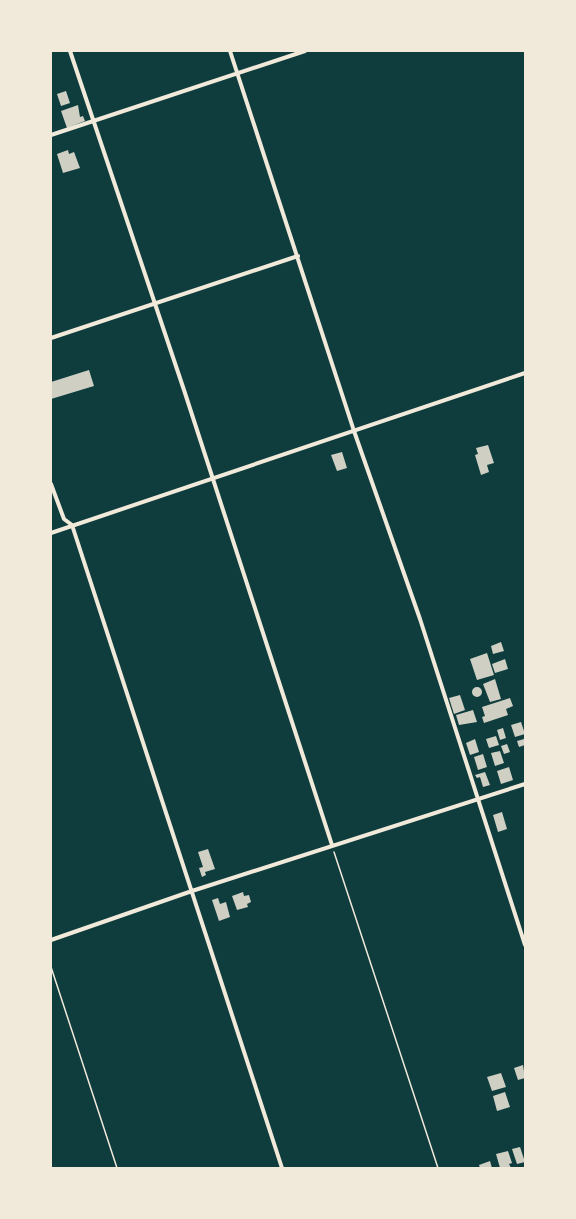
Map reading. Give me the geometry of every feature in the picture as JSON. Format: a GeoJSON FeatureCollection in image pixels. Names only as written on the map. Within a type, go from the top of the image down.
{"type":"FeatureCollection","features":[{"type":"Feature","properties":{"kind":"street"},"geometry":{"type":"LineString","coordinates":[[70,51],[95,122],[332,845]]}},
{"type":"Feature","properties":{"kind":"street"},"geometry":{"type":"LineString","coordinates":[[230,51],[354,431],[420,619],[525,945]]}},
{"type":"Feature","properties":{"kind":"street"},"geometry":{"type":"LineString","coordinates":[[51,135],[95,122],[305,51]]}},
{"type":"Feature","properties":{"kind":"street"},"geometry":{"type":"LineString","coordinates":[[51,338],[298,256]]}},
{"type":"Feature","properties":{"kind":"street"},"geometry":{"type":"LineString","coordinates":[[51,533],[525,373]]}},
{"type":"Feature","properties":{"kind":"street"},"geometry":{"type":"LineString","coordinates":[[51,484],[64,519],[72,526],[282,1168]]}},
{"type":"Feature","properties":{"kind":"street"},"geometry":{"type":"LineString","coordinates":[[51,940],[192,891],[525,784]]}},
{"type":"Feature","properties":{"kind":"path"},"geometry":{"type":"LineString","coordinates":[[332,845],[438,1168]]}},
{"type":"Feature","properties":{"kind":"path"},"geometry":{"type":"LineString","coordinates":[[51,967],[117,1168]]}},
{"type":"Feature","properties":{"kind":"building"},"geometry":{"type":"Polygon","coordinates":[[[66,91],[70,103],[61,106],[57,94],[66,91]]]}},
{"type":"Feature","properties":{"kind":"building"},"geometry":{"type":"Polygon","coordinates":[[[78,105],[80,117],[83,116],[85,121],[67,128],[61,111],[78,105]]]}},
{"type":"Feature","properties":{"kind":"building"},"geometry":{"type":"Polygon","coordinates":[[[68,150],[69,154],[74,152],[80,168],[63,173],[57,154],[68,150]]]}},
{"type":"Feature","properties":{"kind":"building"},"geometry":{"type":"Polygon","coordinates":[[[89,370],[94,386],[51,399],[51,382],[89,370]]]}},
{"type":"Feature","properties":{"kind":"building"},"geometry":{"type":"Polygon","coordinates":[[[488,445],[494,463],[487,465],[489,472],[481,475],[475,455],[478,454],[476,448],[488,445]]]}},
{"type":"Feature","properties":{"kind":"building"},"geometry":{"type":"Polygon","coordinates":[[[342,452],[347,468],[337,471],[331,455],[342,452]]]}},
{"type":"Feature","properties":{"kind":"building"},"geometry":{"type":"Polygon","coordinates":[[[501,642],[504,651],[493,654],[491,646],[501,642]]]}},
{"type":"Feature","properties":{"kind":"building"},"geometry":{"type":"Polygon","coordinates":[[[487,653],[494,675],[477,680],[470,659],[487,653]]]}},
{"type":"Feature","properties":{"kind":"building"},"geometry":{"type":"Polygon","coordinates":[[[505,659],[508,669],[495,673],[492,664],[505,659]]]}},
{"type":"Feature","properties":{"kind":"building"},"geometry":{"type":"Polygon","coordinates":[[[495,679],[501,699],[490,702],[483,684],[495,679]]]}},
{"type":"Feature","properties":{"kind":"building"},"geometry":{"type":"Polygon","coordinates":[[[475,687],[479,687],[481,688],[481,696],[475,697],[472,694],[472,690],[475,687]]]}},
{"type":"Feature","properties":{"kind":"building"},"geometry":{"type":"Polygon","coordinates":[[[460,695],[465,710],[454,714],[449,698],[460,695]]]}},
{"type":"Feature","properties":{"kind":"building"},"geometry":{"type":"Polygon","coordinates":[[[510,698],[513,706],[506,709],[508,715],[484,723],[482,717],[485,716],[482,707],[510,698]]]}},
{"type":"Feature","properties":{"kind":"building"},"geometry":{"type":"Polygon","coordinates":[[[473,710],[477,722],[459,725],[456,715],[473,710]]]}},
{"type":"Feature","properties":{"kind":"building"},"geometry":{"type":"Polygon","coordinates":[[[521,722],[525,734],[515,737],[511,725],[521,722]]]}},
{"type":"Feature","properties":{"kind":"building"},"geometry":{"type":"Polygon","coordinates":[[[503,728],[506,738],[500,740],[497,730],[503,728]]]}},
{"type":"Feature","properties":{"kind":"building"},"geometry":{"type":"Polygon","coordinates":[[[496,736],[499,745],[489,748],[486,739],[496,736]]]}},
{"type":"Feature","properties":{"kind":"building"},"geometry":{"type":"Polygon","coordinates":[[[475,739],[479,752],[470,755],[466,743],[475,739]]]}},
{"type":"Feature","properties":{"kind":"building"},"geometry":{"type":"Polygon","coordinates":[[[524,739],[525,745],[519,747],[517,741],[524,739]]]}},
{"type":"Feature","properties":{"kind":"building"},"geometry":{"type":"Polygon","coordinates":[[[507,744],[510,752],[504,754],[501,746],[507,744]]]}},
{"type":"Feature","properties":{"kind":"building"},"geometry":{"type":"Polygon","coordinates":[[[500,751],[504,763],[495,766],[491,753],[500,751]]]}},
{"type":"Feature","properties":{"kind":"building"},"geometry":{"type":"Polygon","coordinates":[[[483,754],[487,767],[478,770],[474,757],[483,754]]]}},
{"type":"Feature","properties":{"kind":"building"},"geometry":{"type":"Polygon","coordinates":[[[509,767],[513,780],[501,784],[497,771],[509,767]]]}},
{"type":"Feature","properties":{"kind":"building"},"geometry":{"type":"Polygon","coordinates":[[[485,772],[490,785],[483,787],[480,777],[477,778],[475,775],[485,772]]]}},
{"type":"Feature","properties":{"kind":"building"},"geometry":{"type":"Polygon","coordinates":[[[502,812],[507,829],[498,832],[493,815],[502,812]]]}},
{"type":"Feature","properties":{"kind":"building"},"geometry":{"type":"Polygon","coordinates":[[[208,849],[215,869],[205,872],[206,875],[202,877],[199,868],[203,867],[198,852],[208,849]]]}},
{"type":"Feature","properties":{"kind":"building"},"geometry":{"type":"Polygon","coordinates":[[[243,892],[244,896],[249,895],[251,902],[247,904],[248,907],[237,910],[232,896],[243,892]]]}},
{"type":"Feature","properties":{"kind":"building"},"geometry":{"type":"Polygon","coordinates":[[[218,898],[220,904],[226,902],[230,917],[219,921],[212,900],[218,898]]]}},
{"type":"Feature","properties":{"kind":"building"},"geometry":{"type":"Polygon","coordinates":[[[523,1065],[525,1078],[518,1080],[514,1068],[523,1065]]]}},
{"type":"Feature","properties":{"kind":"building"},"geometry":{"type":"Polygon","coordinates":[[[501,1073],[506,1087],[492,1091],[487,1077],[501,1073]]]}},
{"type":"Feature","properties":{"kind":"building"},"geometry":{"type":"Polygon","coordinates":[[[505,1092],[510,1107],[497,1111],[493,1096],[505,1092]]]}},
{"type":"Feature","properties":{"kind":"building"},"geometry":{"type":"Polygon","coordinates":[[[520,1147],[525,1162],[517,1164],[512,1149],[520,1147]]]}},
{"type":"Feature","properties":{"kind":"building"},"geometry":{"type":"Polygon","coordinates":[[[508,1151],[512,1163],[509,1164],[511,1168],[500,1168],[496,1154],[508,1151]]]}},
{"type":"Feature","properties":{"kind":"building"},"geometry":{"type":"Polygon","coordinates":[[[490,1161],[492,1168],[480,1168],[479,1165],[490,1161]]]}}]}
